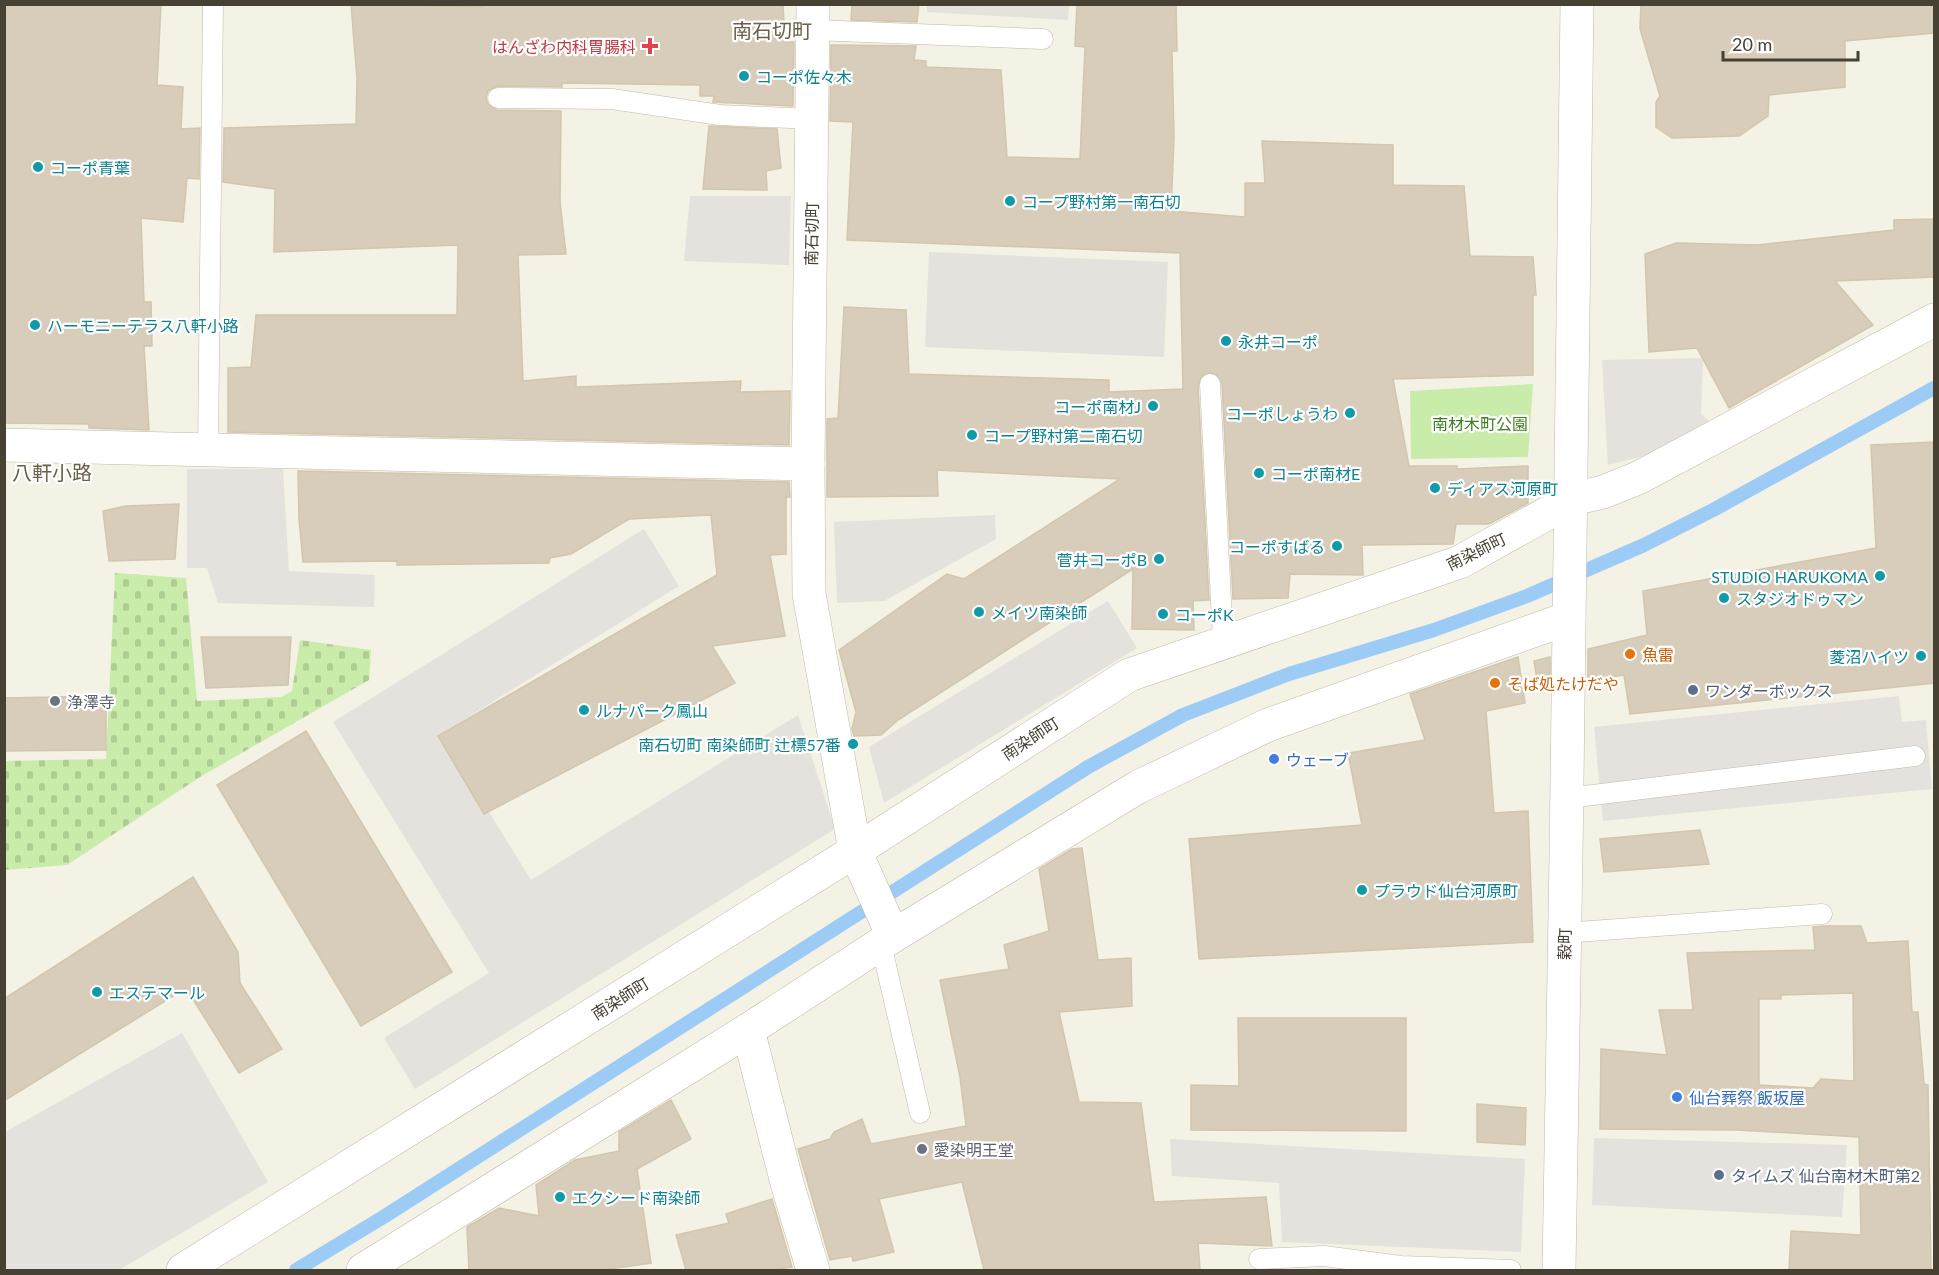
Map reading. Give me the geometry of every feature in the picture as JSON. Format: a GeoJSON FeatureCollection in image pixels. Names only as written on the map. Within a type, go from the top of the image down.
{"type":"FeatureCollection","features":[{"type":"Feature","properties":{"kind":"street","name":"穀町"},"geometry":{"type":"LineString","coordinates":[[1559,1270],[1568,798],[1569,608],[1573,510],[1577,4]]}},
{"type":"Feature","properties":{"kind":"street","name":"南石切町"},"geometry":{"type":"LineString","coordinates":[[813,17],[808,464],[809,594],[858,857],[886,933]]}},
{"type":"Feature","properties":{"kind":"street","name":"南染師町"},"geometry":{"type":"LineString","coordinates":[[183,1270],[858,857],[1129,675],[1223,641],[1460,562],[1573,510],[1603,492],[1638,478],[1935,320]]}},
{"type":"Feature","properties":{"kind":"street"},"geometry":{"type":"LineString","coordinates":[[4,445],[808,464]]}},
{"type":"Feature","properties":{"kind":"street"},"geometry":{"type":"LineString","coordinates":[[363,1270],[748,1030],[886,933],[1138,787],[1268,725],[1569,608]]}},
{"type":"Feature","properties":{"kind":"street"},"geometry":{"type":"LineString","coordinates":[[748,1030],[787,1183],[813,1270]]}},
{"type":"Feature","properties":{"kind":"lane"},"geometry":{"type":"LineString","coordinates":[[208,450],[213,4]]}},
{"type":"Feature","properties":{"kind":"lane"},"geometry":{"type":"LineString","coordinates":[[813,17],[1043,39]]}},
{"type":"Feature","properties":{"kind":"lane"},"geometry":{"type":"LineString","coordinates":[[498,98],[612,99],[720,115],[813,119]]}},
{"type":"Feature","properties":{"kind":"lane"},"geometry":{"type":"LineString","coordinates":[[1210,384],[1223,641]]}},
{"type":"Feature","properties":{"kind":"lane"},"geometry":{"type":"LineString","coordinates":[[1568,798],[1915,756]]}},
{"type":"Feature","properties":{"kind":"lane"},"geometry":{"type":"LineString","coordinates":[[1564,933],[1822,914]]}},
{"type":"Feature","properties":{"kind":"lane"},"geometry":{"type":"LineString","coordinates":[[886,933],[920,1113]]}},
{"type":"Feature","properties":{"kind":"lane"},"geometry":{"type":"LineString","coordinates":[[1259,1259],[1324,1256],[1401,1266],[1510,1270]]}},
{"type":"Feature","properties":{"kind":"green space","name":"南材木町公園"},"geometry":{"type":"Polygon","coordinates":[[[1533,384],[1528,457],[1411,459],[1410,391],[1533,384]]]}},
{"type":"Feature","properties":{"kind":"green space"},"geometry":{"type":"Polygon","coordinates":[[[115,573],[186,578],[197,701],[281,697],[292,691],[300,640],[371,650],[369,680],[200,777],[67,865],[5,870],[5,761],[106,759],[115,573]]]}},
{"type":"Feature","properties":{"kind":"shaded area"},"geometry":{"type":"Polygon","coordinates":[[[927,4],[1069,5],[1068,20],[927,12],[927,4]]]}},
{"type":"Feature","properties":{"kind":"shaded area"},"geometry":{"type":"Polygon","coordinates":[[[690,196],[791,196],[789,265],[684,261],[690,196]]]}},
{"type":"Feature","properties":{"kind":"shaded area"},"geometry":{"type":"Polygon","coordinates":[[[929,252],[1168,262],[1164,357],[925,347],[929,252]]]}},
{"type":"Feature","properties":{"kind":"shaded area"},"geometry":{"type":"Polygon","coordinates":[[[1703,358],[1701,414],[1712,424],[1668,450],[1608,465],[1602,360],[1703,358]]]}},
{"type":"Feature","properties":{"kind":"shaded area"},"geometry":{"type":"Polygon","coordinates":[[[187,469],[283,469],[289,571],[375,575],[374,607],[218,603],[207,568],[187,568],[187,469]]]}},
{"type":"Feature","properties":{"kind":"shaded area"},"geometry":{"type":"Polygon","coordinates":[[[995,515],[996,539],[884,601],[837,603],[834,522],[995,515]]]}},
{"type":"Feature","properties":{"kind":"shaded area"},"geometry":{"type":"Polygon","coordinates":[[[644,529],[679,586],[441,734],[531,880],[798,715],[835,829],[415,1089],[384,1038],[489,973],[333,722],[644,529]]]}},
{"type":"Feature","properties":{"kind":"shaded area"},"geometry":{"type":"Polygon","coordinates":[[[1108,601],[1137,648],[884,803],[869,747],[1108,601]]]}},
{"type":"Feature","properties":{"kind":"shaded area"},"geometry":{"type":"Polygon","coordinates":[[[1899,696],[1902,722],[1926,720],[1932,789],[1603,821],[1594,727],[1899,696]]]}},
{"type":"Feature","properties":{"kind":"shaded area"},"geometry":{"type":"Polygon","coordinates":[[[182,1033],[268,1182],[119,1270],[8,1270],[4,1264],[5,1132],[182,1033]]]}},
{"type":"Feature","properties":{"kind":"shaded area","name":"タイムズ 仙台南材木町第2"},"geometry":{"type":"Polygon","coordinates":[[[1594,1138],[1847,1145],[1842,1217],[1592,1205],[1594,1138]]]}},
{"type":"Feature","properties":{"kind":"shaded area"},"geometry":{"type":"Polygon","coordinates":[[[1170,1139],[1525,1159],[1521,1252],[1282,1242],[1279,1183],[1172,1176],[1170,1139]]]}},
{"type":"Feature","properties":{"kind":"building"},"geometry":{"type":"Polygon","coordinates":[[[4,4],[161,4],[157,85],[183,87],[181,129],[200,128],[199,179],[187,178],[183,222],[141,218],[144,302],[151,302],[152,346],[144,346],[149,430],[89,428],[89,424],[4,423],[4,4]]]}},
{"type":"Feature","properties":{"kind":"building"},"geometry":{"type":"Polygon","coordinates":[[[351,4],[483,7],[483,4],[783,4],[785,42],[794,42],[793,106],[713,102],[714,96],[700,96],[700,85],[562,83],[562,87],[498,86],[488,91],[486,98],[488,104],[497,110],[561,111],[560,201],[566,254],[518,255],[523,381],[576,376],[576,387],[741,381],[740,392],[790,391],[789,445],[228,432],[228,368],[251,367],[256,315],[457,315],[458,245],[274,252],[275,189],[223,182],[224,128],[356,124],[357,79],[351,4]]]}},
{"type":"Feature","properties":{"kind":"building"},"geometry":{"type":"Polygon","coordinates":[[[852,4],[919,4],[917,22],[851,20],[852,4]]]}},
{"type":"Feature","properties":{"kind":"building"},"geometry":{"type":"Polygon","coordinates":[[[1077,4],[1176,4],[1177,51],[1172,51],[1174,137],[1171,211],[1245,217],[1245,183],[1265,183],[1262,141],[1393,145],[1393,185],[1464,186],[1470,256],[1533,257],[1536,295],[1533,295],[1533,375],[1393,379],[1409,466],[1457,466],[1457,469],[1528,466],[1528,503],[1489,524],[1456,524],[1453,544],[1362,545],[1363,575],[1290,574],[1288,598],[1233,599],[1222,383],[1216,374],[1204,374],[1198,385],[1209,600],[1193,601],[1194,630],[1132,629],[1133,569],[898,720],[881,735],[854,736],[852,729],[856,712],[839,650],[947,574],[964,579],[1120,479],[937,470],[938,496],[827,497],[827,419],[838,418],[844,307],[906,310],[909,374],[1109,380],[1109,392],[1183,389],[1180,253],[847,240],[853,122],[830,121],[831,45],[916,46],[914,60],[926,61],[926,67],[1001,70],[1007,157],[1080,159],[1085,47],[1075,46],[1077,4]]]}},
{"type":"Feature","properties":{"kind":"building"},"geometry":{"type":"Polygon","coordinates":[[[1641,4],[1935,4],[1935,33],[1845,41],[1845,87],[1769,95],[1768,116],[1739,136],[1672,138],[1656,127],[1656,102],[1660,96],[1640,29],[1641,4]]]}},
{"type":"Feature","properties":{"kind":"building"},"geometry":{"type":"Polygon","coordinates":[[[709,126],[777,129],[781,168],[766,171],[767,190],[703,189],[709,126]]]}},
{"type":"Feature","properties":{"kind":"building"},"geometry":{"type":"Polygon","coordinates":[[[1935,219],[1935,277],[1835,281],[1873,325],[1729,408],[1697,348],[1649,352],[1645,254],[1676,243],[1757,245],[1894,230],[1894,220],[1935,219]]]}},
{"type":"Feature","properties":{"kind":"building"},"geometry":{"type":"Polygon","coordinates":[[[1935,442],[1935,683],[1630,714],[1624,675],[1588,680],[1588,649],[1647,635],[1643,591],[1876,548],[1871,445],[1935,442]]]}},
{"type":"Feature","properties":{"kind":"building"},"geometry":{"type":"Polygon","coordinates":[[[298,471],[789,482],[790,497],[786,497],[786,554],[770,555],[785,636],[712,646],[735,683],[484,814],[438,736],[717,575],[711,515],[629,519],[571,554],[550,558],[549,563],[397,565],[397,561],[303,562],[298,471]]]}},
{"type":"Feature","properties":{"kind":"building"},"geometry":{"type":"Polygon","coordinates":[[[179,504],[175,559],[109,561],[103,511],[126,506],[179,504]]]}},
{"type":"Feature","properties":{"kind":"building"},"geometry":{"type":"Polygon","coordinates":[[[201,637],[291,637],[288,685],[206,688],[201,637]]]}},
{"type":"Feature","properties":{"kind":"building","name":"プラウド仙台河原町"},"geometry":{"type":"Polygon","coordinates":[[[1518,657],[1525,703],[1486,711],[1494,813],[1528,811],[1533,942],[1199,959],[1189,839],[1362,825],[1348,753],[1425,740],[1410,694],[1518,657]]]}},
{"type":"Feature","properties":{"kind":"building"},"geometry":{"type":"Polygon","coordinates":[[[1550,657],[1550,685],[1538,686],[1534,661],[1550,657]]]}},
{"type":"Feature","properties":{"kind":"building"},"geometry":{"type":"Polygon","coordinates":[[[106,696],[106,750],[4,751],[4,698],[106,696]]]}},
{"type":"Feature","properties":{"kind":"building"},"geometry":{"type":"Polygon","coordinates":[[[306,731],[452,972],[361,1026],[217,785],[306,731]]]}},
{"type":"Feature","properties":{"kind":"building"},"geometry":{"type":"Polygon","coordinates":[[[1700,830],[1709,864],[1604,872],[1600,839],[1700,830]]]}},
{"type":"Feature","properties":{"kind":"building"},"geometry":{"type":"Polygon","coordinates":[[[1082,848],[1098,960],[1131,958],[1132,1006],[1059,1012],[1079,1102],[1141,1103],[1154,1202],[1266,1197],[1272,1246],[1198,1243],[1200,1270],[984,1270],[962,1182],[879,1199],[894,1252],[853,1261],[852,1256],[830,1260],[798,1149],[830,1139],[834,1132],[862,1119],[871,1144],[966,1126],[960,1077],[940,980],[1009,969],[1004,945],[1049,931],[1039,869],[1072,849],[1082,848]]]}},
{"type":"Feature","properties":{"kind":"building","name":"エステマール"},"geometry":{"type":"Polygon","coordinates":[[[193,877],[238,952],[240,983],[282,1049],[239,1073],[186,988],[4,1101],[4,999],[193,877]]]}},
{"type":"Feature","properties":{"kind":"building"},"geometry":{"type":"Polygon","coordinates":[[[1861,926],[1867,943],[1908,941],[1912,1012],[1918,1012],[1924,1084],[1928,1085],[1931,1270],[1789,1270],[1791,1231],[1861,1235],[1859,1137],[1738,1130],[1600,1129],[1601,1049],[1667,1055],[1659,1010],[1693,1010],[1687,953],[1815,950],[1813,927],[1861,926]],[[1853,993],[1781,995],[1781,999],[1759,999],[1759,1085],[1813,1088],[1821,1079],[1854,1081],[1853,993]]]}},
{"type":"Feature","properties":{"kind":"building"},"geometry":{"type":"Polygon","coordinates":[[[1238,1018],[1406,1018],[1406,1131],[1191,1130],[1191,1085],[1239,1086],[1238,1018]]]}},
{"type":"Feature","properties":{"kind":"building"},"geometry":{"type":"Polygon","coordinates":[[[671,1100],[691,1139],[637,1169],[651,1263],[603,1270],[469,1270],[467,1227],[499,1208],[539,1216],[536,1185],[575,1160],[619,1151],[619,1132],[671,1100]]]}},
{"type":"Feature","properties":{"kind":"building"},"geometry":{"type":"Polygon","coordinates":[[[1477,1104],[1526,1108],[1525,1145],[1477,1142],[1477,1104]]]}},
{"type":"Feature","properties":{"kind":"building"},"geometry":{"type":"Polygon","coordinates":[[[772,1199],[792,1267],[770,1270],[686,1270],[676,1235],[729,1223],[726,1214],[772,1199]]]}},
{"type":"Feature","properties":{"kind":"waterway"},"geometry":{"type":"LineString","coordinates":[[296,1270],[385,1216],[1088,767],[1183,715],[1289,674],[1434,630],[1527,596],[1644,545],[1715,509],[1934,388]]}},
{"type":"Feature","properties":{"kind":"place","name":"はんざわ内科胃腸科"},"geometry":{"type":"Point","coordinates":[650,46]}},
{"type":"Feature","properties":{"kind":"place","name":"コーポ佐々木"},"geometry":{"type":"Point","coordinates":[744,76]}},
{"type":"Feature","properties":{"kind":"place","name":"コーポ青葉"},"geometry":{"type":"Point","coordinates":[38,167]}},
{"type":"Feature","properties":{"kind":"place","name":"コープ野村第一南石切"},"geometry":{"type":"Point","coordinates":[1010,201]}},
{"type":"Feature","properties":{"kind":"place","name":"ハーモニーテラス八軒小路"},"geometry":{"type":"Point","coordinates":[35,325]}},
{"type":"Feature","properties":{"kind":"place","name":"永井コーポ"},"geometry":{"type":"Point","coordinates":[1226,341]}},
{"type":"Feature","properties":{"kind":"place","name":"コーポ南材J"},"geometry":{"type":"Point","coordinates":[1153,406]}},
{"type":"Feature","properties":{"kind":"place","name":"コーポしょうわ"},"geometry":{"type":"Point","coordinates":[1350,413]}},
{"type":"Feature","properties":{"kind":"place","name":"コープ野村第二南石切"},"geometry":{"type":"Point","coordinates":[972,435]}},
{"type":"Feature","properties":{"kind":"place","name":"コーポ南材E"},"geometry":{"type":"Point","coordinates":[1259,473]}},
{"type":"Feature","properties":{"kind":"place","name":"ディアス河原町"},"geometry":{"type":"Point","coordinates":[1435,488]}},
{"type":"Feature","properties":{"kind":"place","name":"コーポすばる"},"geometry":{"type":"Point","coordinates":[1337,546]}},
{"type":"Feature","properties":{"kind":"place","name":"菅井コーポB"},"geometry":{"type":"Point","coordinates":[1159,559]}},
{"type":"Feature","properties":{"kind":"place","name":"STUDIO HARUKOMA"},"geometry":{"type":"Point","coordinates":[1880,576]}},
{"type":"Feature","properties":{"kind":"place","name":"スタジオドゥマン"},"geometry":{"type":"Point","coordinates":[1724,598]}},
{"type":"Feature","properties":{"kind":"place","name":"メイツ南染師"},"geometry":{"type":"Point","coordinates":[979,612]}},
{"type":"Feature","properties":{"kind":"place","name":"コーポK"},"geometry":{"type":"Point","coordinates":[1163,614]}},
{"type":"Feature","properties":{"kind":"place","name":"魚雷"},"geometry":{"type":"Point","coordinates":[1630,654]}},
{"type":"Feature","properties":{"kind":"place","name":"菱沼ハイツ"},"geometry":{"type":"Point","coordinates":[1921,656]}},
{"type":"Feature","properties":{"kind":"place","name":"そば処たけだや"},"geometry":{"type":"Point","coordinates":[1495,683]}},
{"type":"Feature","properties":{"kind":"place","name":"ワンダーボックス"},"geometry":{"type":"Point","coordinates":[1693,690]}},
{"type":"Feature","properties":{"kind":"place","name":"浄澤寺"},"geometry":{"type":"Point","coordinates":[55,701]}},
{"type":"Feature","properties":{"kind":"place","name":"ルナパーク鳳山"},"geometry":{"type":"Point","coordinates":[584,710]}},
{"type":"Feature","properties":{"kind":"place","name":"南石切町 南染師町 辻標57番"},"geometry":{"type":"Point","coordinates":[853,744]}},
{"type":"Feature","properties":{"kind":"place","name":"ウェーブ"},"geometry":{"type":"Point","coordinates":[1274,759]}},
{"type":"Feature","properties":{"kind":"place","name":"プラウド仙台河原町"},"geometry":{"type":"Point","coordinates":[1362,890]}},
{"type":"Feature","properties":{"kind":"place","name":"エステマール"},"geometry":{"type":"Point","coordinates":[97,992]}},
{"type":"Feature","properties":{"kind":"place","name":"仙台葬祭 飯坂屋"},"geometry":{"type":"Point","coordinates":[1677,1097]}},
{"type":"Feature","properties":{"kind":"place","name":"愛染明王堂"},"geometry":{"type":"Point","coordinates":[922,1149]}},
{"type":"Feature","properties":{"kind":"place","name":"タイムズ 仙台南材木町第2"},"geometry":{"type":"Point","coordinates":[1719,1175]}},
{"type":"Feature","properties":{"kind":"place","name":"エクシード南染師"},"geometry":{"type":"Point","coordinates":[560,1197]}},
{"type":"Feature","properties":{"kind":"district","name":"南石切町"},"geometry":{"type":"Point","coordinates":[772,30]}},
{"type":"Feature","properties":{"kind":"district","name":"八軒小路"},"geometry":{"type":"Point","coordinates":[52,472]}}]}
